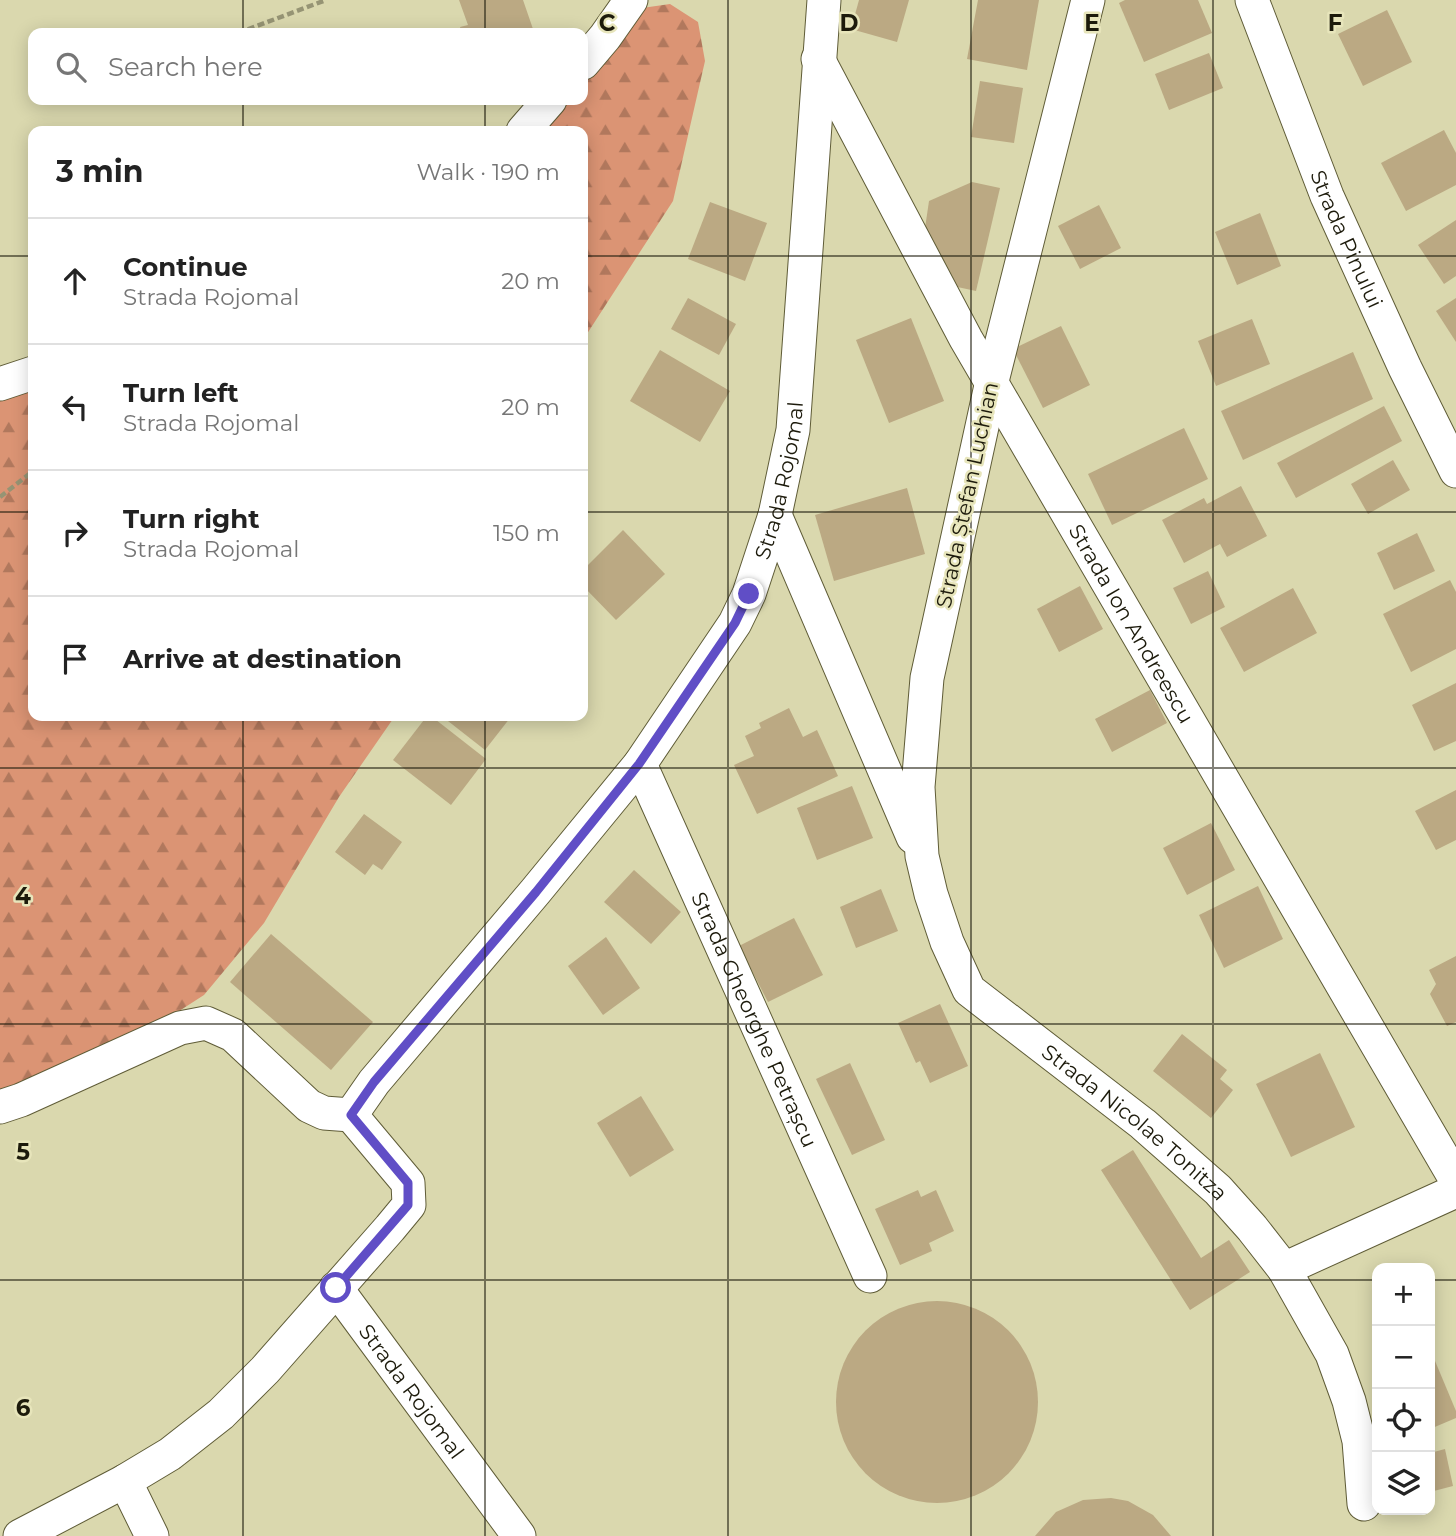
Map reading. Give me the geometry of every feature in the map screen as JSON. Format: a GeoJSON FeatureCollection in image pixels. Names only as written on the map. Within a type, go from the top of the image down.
{"type":"FeatureCollection","features":[{"type":"Feature","properties":{"kind":"street"},"geometry":{"type":"LineString","coordinates":[[588,57],[631,0]]}},
{"type":"Feature","properties":{"kind":"street","name":"Strada Rojomal"},"geometry":{"type":"LineString","coordinates":[[351,1115],[374,1082],[536,892],[639,764],[735,623],[749,594],[775,515],[793,430],[824,0]]}},
{"type":"Feature","properties":{"kind":"street","name":"Strada Ștefan Luchian"},"geometry":{"type":"LineString","coordinates":[[969,990],[947,942],[922,856],[918,787],[927,678],[992,381],[1088,0]]}},
{"type":"Feature","properties":{"kind":"street","name":"Strada Pinului"},"geometry":{"type":"LineString","coordinates":[[1252,0],[1327,196],[1405,369],[1456,471]]}},
{"type":"Feature","properties":{"kind":"street","name":"Strada Ion Andreescu"},"geometry":{"type":"LineString","coordinates":[[818,59],[966,339],[1456,1180]]}},
{"type":"Feature","properties":{"kind":"street"},"geometry":{"type":"LineString","coordinates":[[528,126],[546,105]]}},
{"type":"Feature","properties":{"kind":"street"},"geometry":{"type":"LineString","coordinates":[[0,384],[28,375]]}},
{"type":"Feature","properties":{"kind":"street"},"geometry":{"type":"LineString","coordinates":[[775,515],[922,856]]}},
{"type":"Feature","properties":{"kind":"street","name":"Strada Gheorghe Petrașcu"},"geometry":{"type":"LineString","coordinates":[[639,764],[870,1276]]}},
{"type":"Feature","properties":{"kind":"street","name":"Strada Nicolae Tonitza"},"geometry":{"type":"LineString","coordinates":[[969,990],[1143,1124],[1218,1190],[1284,1269],[1332,1354],[1349,1401],[1359,1441],[1364,1504]]}},
{"type":"Feature","properties":{"kind":"street"},"geometry":{"type":"LineString","coordinates":[[0,1107],[180,1028],[206,1023],[233,1035],[309,1106],[324,1113],[351,1115],[408,1183],[408,1205],[265,1370],[221,1413],[170,1454],[125,1481],[20,1536]]}},
{"type":"Feature","properties":{"kind":"street"},"geometry":{"type":"LineString","coordinates":[[1284,1269],[1456,1191]]}},
{"type":"Feature","properties":{"kind":"street","name":"Strada Rojomal"},"geometry":{"type":"LineString","coordinates":[[336,1288],[519,1536]]}},
{"type":"Feature","properties":{"kind":"street"},"geometry":{"type":"LineString","coordinates":[[125,1481],[152,1536]]}},
{"type":"Feature","properties":{"kind":"path"},"geometry":{"type":"LineString","coordinates":[[251,28],[326,0]]}},
{"type":"Feature","properties":{"kind":"path"},"geometry":{"type":"LineString","coordinates":[[0,498],[28,475]]}},
{"type":"Feature","properties":{"kind":"green space"},"geometry":{"type":"Polygon","coordinates":[[[670,4],[698,22],[705,61],[673,201],[588,332],[588,126],[518,126],[541,105],[588,105],[588,59],[642,8],[670,4]]]}},
{"type":"Feature","properties":{"kind":"green space"},"geometry":{"type":"Polygon","coordinates":[[[28,361],[28,721],[392,721],[339,797],[264,923],[204,995],[128,1044],[0,1092],[0,370],[28,361]]]}},
{"type":"Feature","properties":{"kind":"building"},"geometry":{"type":"Polygon","coordinates":[[[459,0],[523,0],[533,28],[460,27],[468,25],[459,0]]]}},
{"type":"Feature","properties":{"kind":"building"},"geometry":{"type":"Polygon","coordinates":[[[859,0],[909,0],[897,42],[851,29],[859,0]]]}},
{"type":"Feature","properties":{"kind":"building"},"geometry":{"type":"Polygon","coordinates":[[[978,0],[1039,0],[1027,70],[967,59],[978,0]]]}},
{"type":"Feature","properties":{"kind":"building"},"geometry":{"type":"Polygon","coordinates":[[[1125,0],[1198,0],[1212,33],[1144,62],[1119,3],[1125,0]]]}},
{"type":"Feature","properties":{"kind":"building"},"geometry":{"type":"Polygon","coordinates":[[[1387,10],[1412,62],[1363,86],[1338,34],[1387,10]]]}},
{"type":"Feature","properties":{"kind":"building"},"geometry":{"type":"Polygon","coordinates":[[[1209,53],[1223,88],[1169,110],[1155,74],[1209,53]]]}},
{"type":"Feature","properties":{"kind":"building"},"geometry":{"type":"Polygon","coordinates":[[[980,81],[1023,88],[1014,143],[971,137],[980,81]]]}},
{"type":"Feature","properties":{"kind":"building"},"geometry":{"type":"Polygon","coordinates":[[[1444,130],[1456,153],[1456,185],[1406,211],[1381,163],[1444,130]]]}},
{"type":"Feature","properties":{"kind":"building"},"geometry":{"type":"Polygon","coordinates":[[[972,182],[1000,188],[976,291],[948,285],[924,235],[929,201],[972,182]]]}},
{"type":"Feature","properties":{"kind":"building"},"geometry":{"type":"Polygon","coordinates":[[[710,202],[767,223],[745,281],[688,259],[710,202]]]}},
{"type":"Feature","properties":{"kind":"building"},"geometry":{"type":"Polygon","coordinates":[[[1099,205],[1121,248],[1080,269],[1058,226],[1099,205]]]}},
{"type":"Feature","properties":{"kind":"building"},"geometry":{"type":"Polygon","coordinates":[[[1260,213],[1281,266],[1237,285],[1215,232],[1260,213]]]}},
{"type":"Feature","properties":{"kind":"building"},"geometry":{"type":"Polygon","coordinates":[[[1456,220],[1456,276],[1444,284],[1418,245],[1456,220]]]}},
{"type":"Feature","properties":{"kind":"building"},"geometry":{"type":"Polygon","coordinates":[[[688,298],[736,324],[719,355],[671,329],[688,298]]]}},
{"type":"Feature","properties":{"kind":"building"},"geometry":{"type":"Polygon","coordinates":[[[1456,298],[1456,342],[1436,311],[1456,298]]]}},
{"type":"Feature","properties":{"kind":"building"},"geometry":{"type":"Polygon","coordinates":[[[911,318],[944,401],[889,423],[856,340],[911,318]]]}},
{"type":"Feature","properties":{"kind":"building"},"geometry":{"type":"Polygon","coordinates":[[[1252,319],[1270,364],[1216,386],[1198,341],[1252,319]]]}},
{"type":"Feature","properties":{"kind":"building"},"geometry":{"type":"Polygon","coordinates":[[[1061,326],[1090,385],[1043,408],[1013,349],[1061,326]]]}},
{"type":"Feature","properties":{"kind":"building"},"geometry":{"type":"Polygon","coordinates":[[[660,350],[730,391],[700,442],[630,401],[660,350]]]}},
{"type":"Feature","properties":{"kind":"building"},"geometry":{"type":"Polygon","coordinates":[[[1353,352],[1373,399],[1243,460],[1221,411],[1353,352]]]}},
{"type":"Feature","properties":{"kind":"building"},"geometry":{"type":"Polygon","coordinates":[[[1384,406],[1402,441],[1296,498],[1277,463],[1384,406]]]}},
{"type":"Feature","properties":{"kind":"building"},"geometry":{"type":"Polygon","coordinates":[[[1184,428],[1208,479],[1112,525],[1088,474],[1184,428]]]}},
{"type":"Feature","properties":{"kind":"building"},"geometry":{"type":"Polygon","coordinates":[[[1393,460],[1410,490],[1368,514],[1351,484],[1393,460]]]}},
{"type":"Feature","properties":{"kind":"building"},"geometry":{"type":"Polygon","coordinates":[[[1241,486],[1267,536],[1227,557],[1220,544],[1184,563],[1162,520],[1204,498],[1207,504],[1241,486]]]}},
{"type":"Feature","properties":{"kind":"building"},"geometry":{"type":"Polygon","coordinates":[[[907,488],[925,554],[834,581],[815,515],[907,488]]]}},
{"type":"Feature","properties":{"kind":"building"},"geometry":{"type":"Polygon","coordinates":[[[623,530],[665,574],[616,620],[588,591],[588,565],[623,530]]]}},
{"type":"Feature","properties":{"kind":"building"},"geometry":{"type":"Polygon","coordinates":[[[1417,533],[1435,571],[1394,590],[1377,553],[1417,533]]]}},
{"type":"Feature","properties":{"kind":"building"},"geometry":{"type":"Polygon","coordinates":[[[1208,571],[1225,607],[1191,624],[1173,588],[1208,571]]]}},
{"type":"Feature","properties":{"kind":"building"},"geometry":{"type":"Polygon","coordinates":[[[1450,580],[1456,592],[1456,649],[1411,672],[1383,614],[1450,580]]]}},
{"type":"Feature","properties":{"kind":"building"},"geometry":{"type":"Polygon","coordinates":[[[1080,586],[1103,629],[1059,652],[1037,609],[1080,586]]]}},
{"type":"Feature","properties":{"kind":"building"},"geometry":{"type":"Polygon","coordinates":[[[1293,588],[1317,633],[1244,672],[1220,628],[1293,588]]]}},
{"type":"Feature","properties":{"kind":"building"},"geometry":{"type":"Polygon","coordinates":[[[1456,683],[1456,741],[1434,751],[1412,705],[1456,683]]]}},
{"type":"Feature","properties":{"kind":"building"},"geometry":{"type":"Polygon","coordinates":[[[1150,690],[1167,723],[1112,752],[1095,719],[1150,690]]]}},
{"type":"Feature","properties":{"kind":"building"},"geometry":{"type":"Polygon","coordinates":[[[789,708],[803,737],[817,730],[838,776],[757,814],[734,765],[754,756],[745,736],[761,728],[759,723],[789,708]]]}},
{"type":"Feature","properties":{"kind":"building"},"geometry":{"type":"Polygon","coordinates":[[[423,721],[437,721],[486,759],[451,805],[393,760],[423,721]]]}},
{"type":"Feature","properties":{"kind":"building"},"geometry":{"type":"Polygon","coordinates":[[[448,721],[508,721],[485,750],[448,721]]]}},
{"type":"Feature","properties":{"kind":"building"},"geometry":{"type":"Polygon","coordinates":[[[852,786],[873,838],[817,860],[797,808],[852,786]]]}},
{"type":"Feature","properties":{"kind":"building"},"geometry":{"type":"Polygon","coordinates":[[[1456,790],[1456,840],[1436,850],[1415,811],[1456,790]]]}},
{"type":"Feature","properties":{"kind":"building"},"geometry":{"type":"Polygon","coordinates":[[[364,814],[402,842],[382,870],[373,864],[365,875],[335,852],[364,814]]]}},
{"type":"Feature","properties":{"kind":"building"},"geometry":{"type":"Polygon","coordinates":[[[1211,823],[1235,870],[1187,895],[1163,848],[1211,823]]]}},
{"type":"Feature","properties":{"kind":"building"},"geometry":{"type":"Polygon","coordinates":[[[634,870],[681,912],[651,944],[604,902],[634,870]]]}},
{"type":"Feature","properties":{"kind":"building"},"geometry":{"type":"Polygon","coordinates":[[[1258,886],[1283,939],[1224,968],[1199,915],[1258,886]]]}},
{"type":"Feature","properties":{"kind":"building"},"geometry":{"type":"Polygon","coordinates":[[[881,889],[898,931],[856,948],[840,907],[881,889]]]}},
{"type":"Feature","properties":{"kind":"building"},"geometry":{"type":"Polygon","coordinates":[[[794,918],[823,975],[768,1002],[739,946],[794,918]]]}},
{"type":"Feature","properties":{"kind":"building"},"geometry":{"type":"Polygon","coordinates":[[[271,934],[373,1022],[331,1070],[230,982],[271,934]]]}},
{"type":"Feature","properties":{"kind":"building"},"geometry":{"type":"Polygon","coordinates":[[[606,937],[640,988],[603,1015],[568,966],[606,937]]]}},
{"type":"Feature","properties":{"kind":"building"},"geometry":{"type":"Polygon","coordinates":[[[1456,956],[1456,1022],[1447,1026],[1430,994],[1436,984],[1429,970],[1456,956]]]}},
{"type":"Feature","properties":{"kind":"building"},"geometry":{"type":"Polygon","coordinates":[[[940,1004],[968,1066],[930,1083],[920,1061],[916,1063],[898,1023],[940,1004]]]}},
{"type":"Feature","properties":{"kind":"building"},"geometry":{"type":"Polygon","coordinates":[[[1182,1034],[1227,1070],[1220,1079],[1233,1090],[1211,1118],[1153,1071],[1182,1034]]]}},
{"type":"Feature","properties":{"kind":"building"},"geometry":{"type":"Polygon","coordinates":[[[1320,1053],[1355,1127],[1291,1157],[1256,1084],[1320,1053]]]}},
{"type":"Feature","properties":{"kind":"building"},"geometry":{"type":"Polygon","coordinates":[[[850,1063],[885,1140],[852,1155],[816,1079],[850,1063]]]}},
{"type":"Feature","properties":{"kind":"building"},"geometry":{"type":"Polygon","coordinates":[[[641,1096],[674,1150],[630,1177],[597,1123],[641,1096]]]}},
{"type":"Feature","properties":{"kind":"building"},"geometry":{"type":"Polygon","coordinates":[[[1133,1150],[1201,1258],[1229,1240],[1250,1272],[1190,1310],[1101,1170],[1133,1150]]]}},
{"type":"Feature","properties":{"kind":"building"},"geometry":{"type":"Polygon","coordinates":[[[918,1190],[921,1197],[936,1190],[954,1231],[929,1243],[932,1251],[900,1265],[875,1209],[918,1190]]]}},
{"type":"Feature","properties":{"kind":"building"},"geometry":{"type":"Polygon","coordinates":[[[937,1301],[976,1309],[993,1318],[1008,1331],[1021,1346],[1030,1363],[1038,1402],[1030,1441],[1021,1458],[1008,1473],[993,1486],[976,1495],[937,1503],[898,1495],[881,1486],[866,1473],[853,1458],[844,1441],[836,1402],[844,1363],[853,1346],[866,1331],[881,1318],[898,1309],[937,1301]]]}},
{"type":"Feature","properties":{"kind":"building"},"geometry":{"type":"Polygon","coordinates":[[[1435,1361],[1456,1411],[1456,1418],[1435,1427],[1435,1361]]]}},
{"type":"Feature","properties":{"kind":"building"},"geometry":{"type":"Polygon","coordinates":[[[1445,1449],[1453,1486],[1435,1491],[1435,1452],[1445,1449]]]}},
{"type":"Feature","properties":{"kind":"building"},"geometry":{"type":"Polygon","coordinates":[[[1111,1498],[1128,1501],[1153,1515],[1171,1536],[1035,1536],[1056,1512],[1083,1500],[1111,1498]]]}},
{"type":"Feature","properties":{"kind":"route"},"geometry":{"type":"LineString","coordinates":[[336,1288],[408,1205],[408,1183],[351,1115],[374,1082],[536,892],[639,764],[735,623],[749,594]]}}]}
